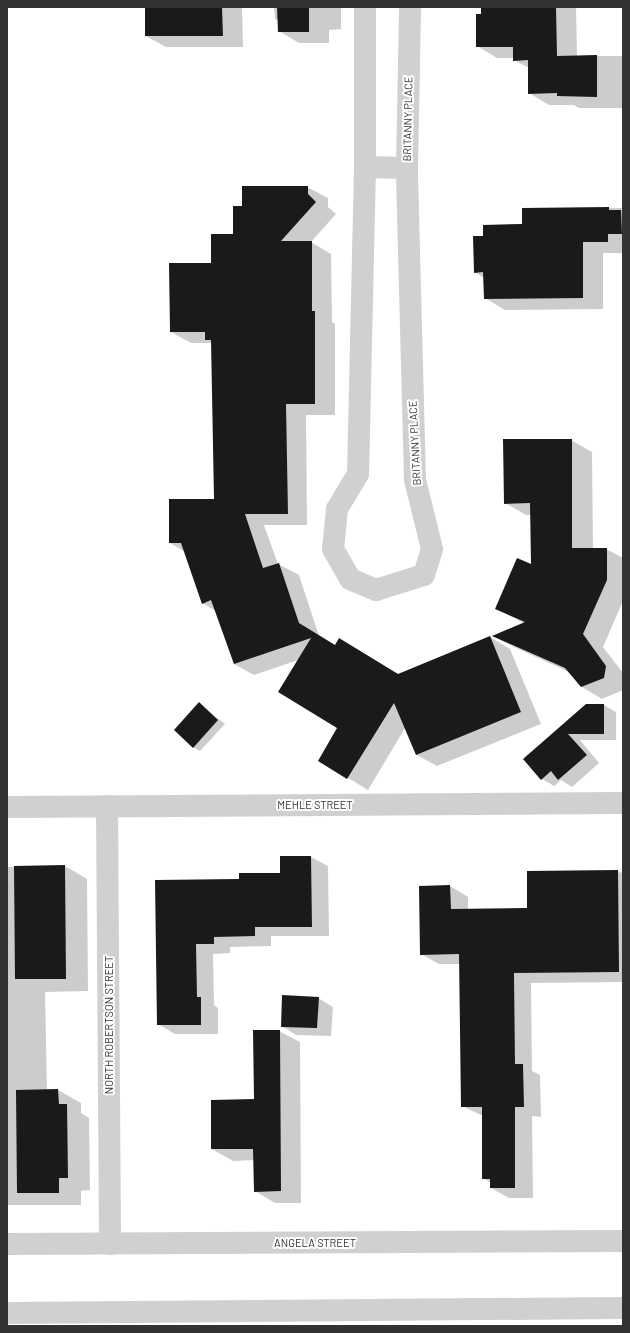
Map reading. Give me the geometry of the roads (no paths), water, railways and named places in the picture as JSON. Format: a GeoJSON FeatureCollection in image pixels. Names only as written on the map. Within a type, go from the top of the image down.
{"type":"FeatureCollection","features":[{"type":"Feature","properties":{"kind":"street","name":"BRITANNY PLACE"},"geometry":{"type":"LineString","coordinates":[[365,7],[365,167],[358,474],[337,509],[333,549],[350,579],[376,590],[424,575],[432,549],[415,480],[407,168],[410,7]]}},
{"type":"Feature","properties":{"kind":"street"},"geometry":{"type":"LineString","coordinates":[[365,167],[407,168]]}},
{"type":"Feature","properties":{"kind":"street","name":"MEHLE STREET"},"geometry":{"type":"LineString","coordinates":[[7,807],[623,803]]}},
{"type":"Feature","properties":{"kind":"street","name":"NORTH ROBERTSON STREET"},"geometry":{"type":"LineString","coordinates":[[107,806],[110,1244]]}},
{"type":"Feature","properties":{"kind":"street","name":"ANGELA STREET"},"geometry":{"type":"LineString","coordinates":[[7,1244],[623,1241]]}},
{"type":"Feature","properties":{"kind":"street"},"geometry":{"type":"LineString","coordinates":[[7,1312],[623,1308]]}}]}
